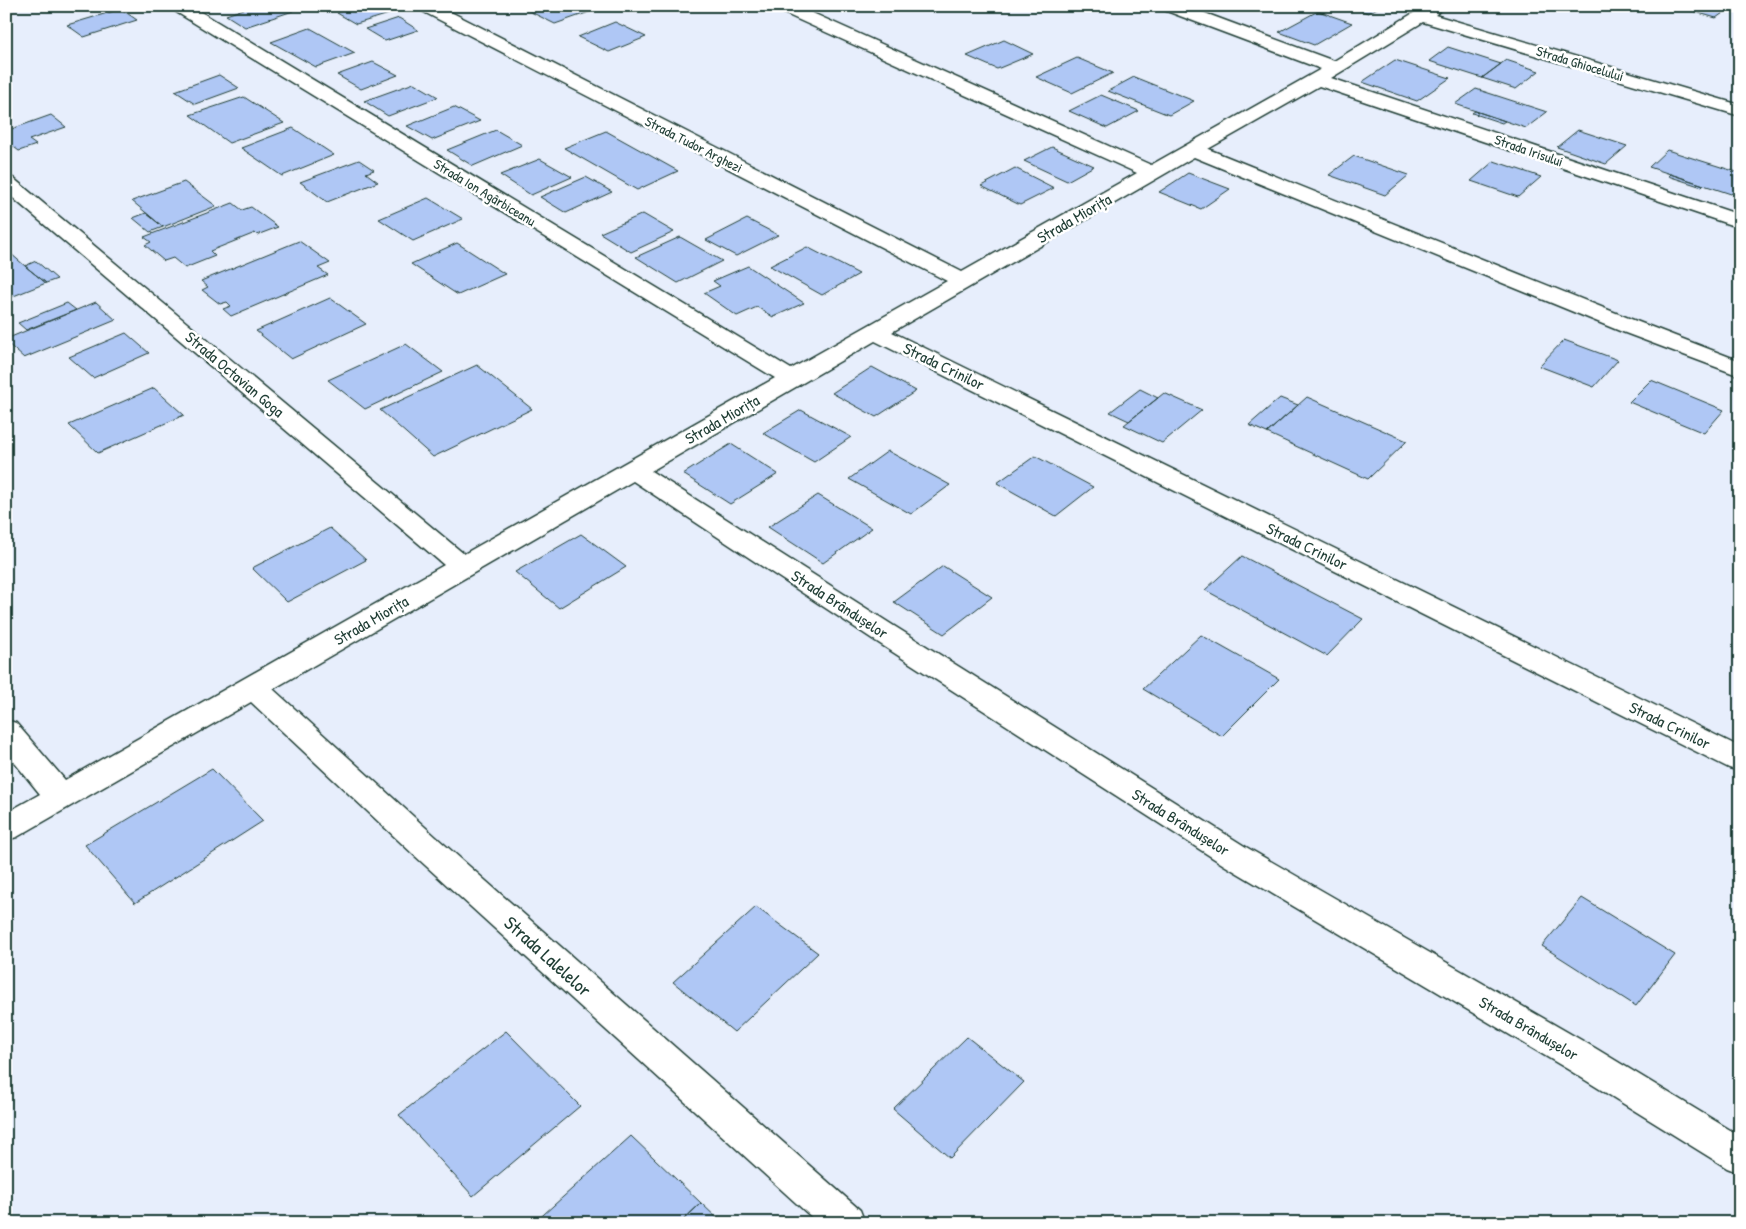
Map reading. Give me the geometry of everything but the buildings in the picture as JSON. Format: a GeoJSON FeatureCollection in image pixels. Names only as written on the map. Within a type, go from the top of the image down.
{"type":"FeatureCollection","features":[{"type":"Feature","properties":{"kind":"street","name":"Strada Ion Agârbiceanu"},"geometry":{"type":"LineString","coordinates":[[178,6],[792,379]]}},
{"type":"Feature","properties":{"kind":"street","name":"Strada Tudor Arghezi"},"geometry":{"type":"LineString","coordinates":[[426,6],[963,282]]}},
{"type":"Feature","properties":{"kind":"street"},"geometry":{"type":"LineString","coordinates":[[783,6],[1152,173]]}},
{"type":"Feature","properties":{"kind":"street","name":"Strada Irisului"},"geometry":{"type":"LineString","coordinates":[[1170,6],[1326,73],[1740,222]]}},
{"type":"Feature","properties":{"kind":"street","name":"Strada Miorița"},"geometry":{"type":"LineString","coordinates":[[6,828],[1193,150],[1429,11]]}},
{"type":"Feature","properties":{"kind":"street","name":"Strada Ghiocelului"},"geometry":{"type":"LineString","coordinates":[[1429,11],[1740,111]]}},
{"type":"Feature","properties":{"kind":"street"},"geometry":{"type":"LineString","coordinates":[[1193,150],[1628,326],[1740,369]]}},
{"type":"Feature","properties":{"kind":"street","name":"Strada Octavian Goga"},"geometry":{"type":"LineString","coordinates":[[6,182],[463,567]]}},
{"type":"Feature","properties":{"kind":"street","name":"Strada Crinilor"},"geometry":{"type":"LineString","coordinates":[[874,332],[1740,760]]}},
{"type":"Feature","properties":{"kind":"street","name":"Strada Brândușelor"},"geometry":{"type":"LineString","coordinates":[[633,470],[884,633],[1235,856],[1582,1059],[1740,1156]]}},
{"type":"Feature","properties":{"kind":"street","name":"Strada Lalelelor"},"geometry":{"type":"LineString","coordinates":[[253,687],[425,846],[846,1223]]}},
{"type":"Feature","properties":{"kind":"street"},"geometry":{"type":"LineString","coordinates":[[6,731],[61,797]]}}]}
